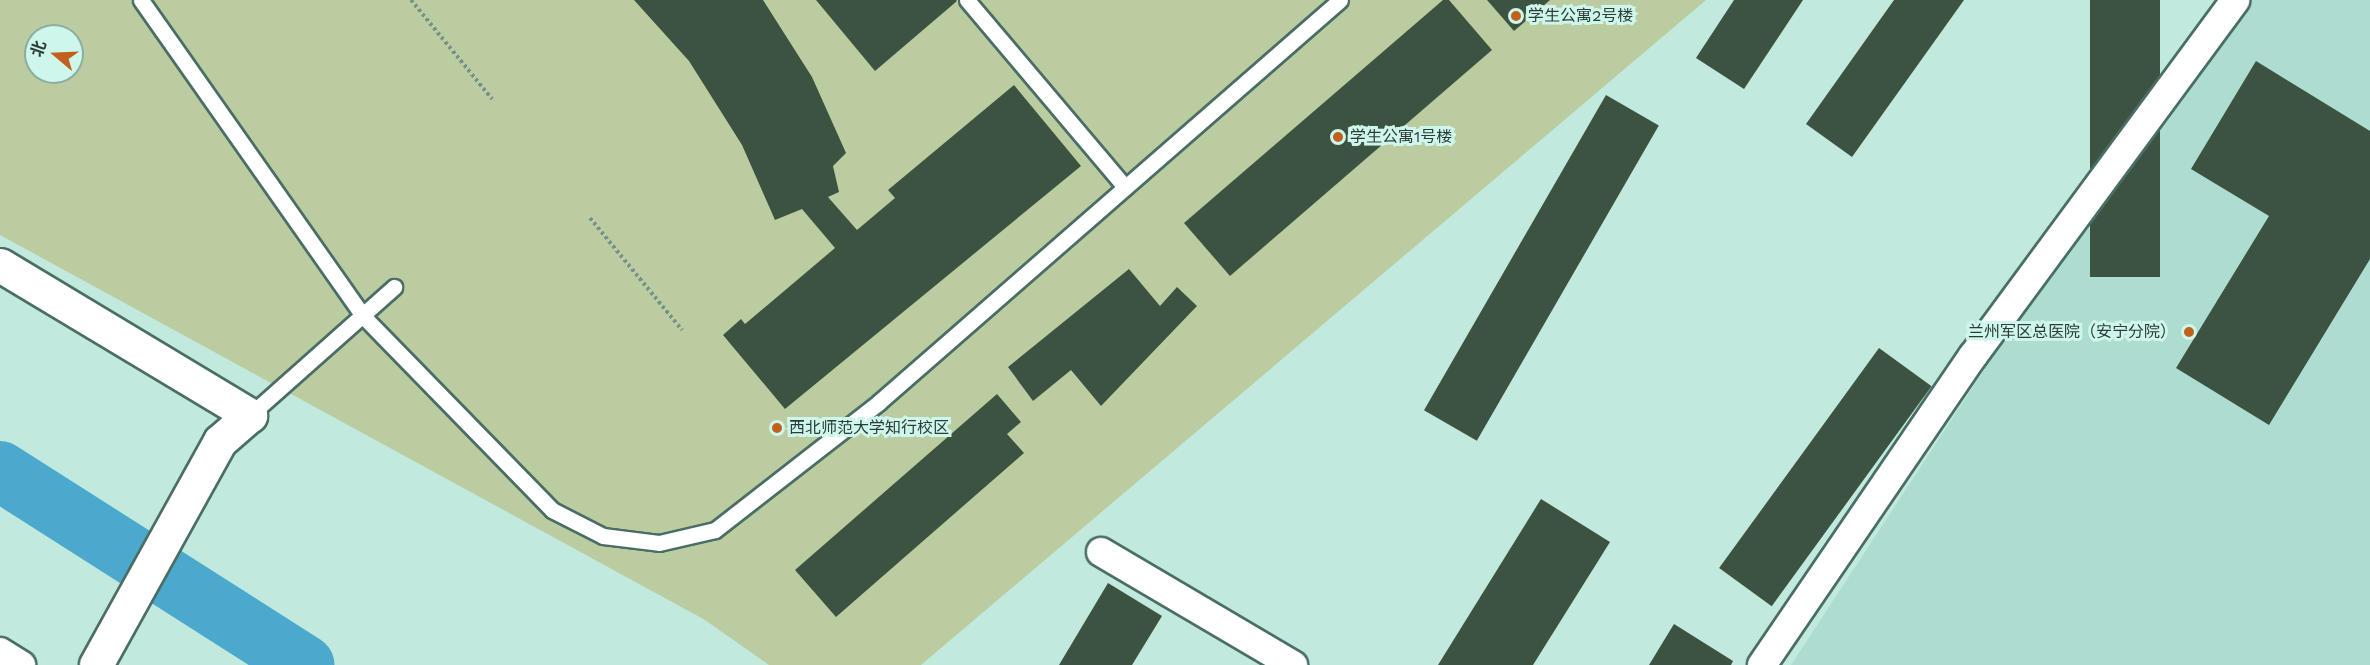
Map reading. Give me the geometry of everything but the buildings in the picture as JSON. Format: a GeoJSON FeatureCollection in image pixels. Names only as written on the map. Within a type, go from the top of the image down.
{"type":"FeatureCollection","features":[{"type":"Feature","properties":{"kind":"street"},"geometry":{"type":"LineString","coordinates":[[1762,665],[1974,356],[2235,0]]}},
{"type":"Feature","properties":{"kind":"street"},"geometry":{"type":"LineString","coordinates":[[0,265],[250,415],[220,441],[96,665]]}},
{"type":"Feature","properties":{"kind":"street"},"geometry":{"type":"LineString","coordinates":[[1101,552],[1293,665]]}},
{"type":"Feature","properties":{"kind":"street"},"geometry":{"type":"LineString","coordinates":[[0,652],[21,665]]}},
{"type":"Feature","properties":{"kind":"lane"},"geometry":{"type":"LineString","coordinates":[[141,0],[362,315],[552,510],[603,536],[659,543],[715,530],[878,404],[1340,0]]}},
{"type":"Feature","properties":{"kind":"lane"},"geometry":{"type":"LineString","coordinates":[[967,0],[1125,187]]}},
{"type":"Feature","properties":{"kind":"lane"},"geometry":{"type":"LineString","coordinates":[[250,415],[394,287]]}},
{"type":"Feature","properties":{"kind":"path"},"geometry":{"type":"LineString","coordinates":[[411,0],[492,99]]}},
{"type":"Feature","properties":{"kind":"path"},"geometry":{"type":"LineString","coordinates":[[590,218],[682,330]]}},
{"type":"Feature","properties":{"kind":"shaded area","name":"西北师范大学知行校区"},"geometry":{"type":"Polygon","coordinates":[[[0,0],[1706,0],[921,665],[769,665],[705,620],[0,235],[0,0]]]}},
{"type":"Feature","properties":{"kind":"shaded area","name":"兰州军区总医院（安宁分院）"},"geometry":{"type":"Polygon","coordinates":[[[2226,0],[2370,0],[2370,665],[1791,665],[2226,0]]]}},
{"type":"Feature","properties":{"kind":"waterway"},"geometry":{"type":"LineString","coordinates":[[0,471],[305,665]]}},
{"type":"Feature","properties":{"kind":"place","name":"学生公寓2号楼"},"geometry":{"type":"Point","coordinates":[1516,16]}},
{"type":"Feature","properties":{"kind":"place","name":"学生公寓1号楼"},"geometry":{"type":"Point","coordinates":[1338,137]}},
{"type":"Feature","properties":{"kind":"place","name":"兰州军区总医院（安宁分院）"},"geometry":{"type":"Point","coordinates":[2189,332]}},
{"type":"Feature","properties":{"kind":"place","name":"西北师范大学知行校区"},"geometry":{"type":"Point","coordinates":[777,428]}}]}
